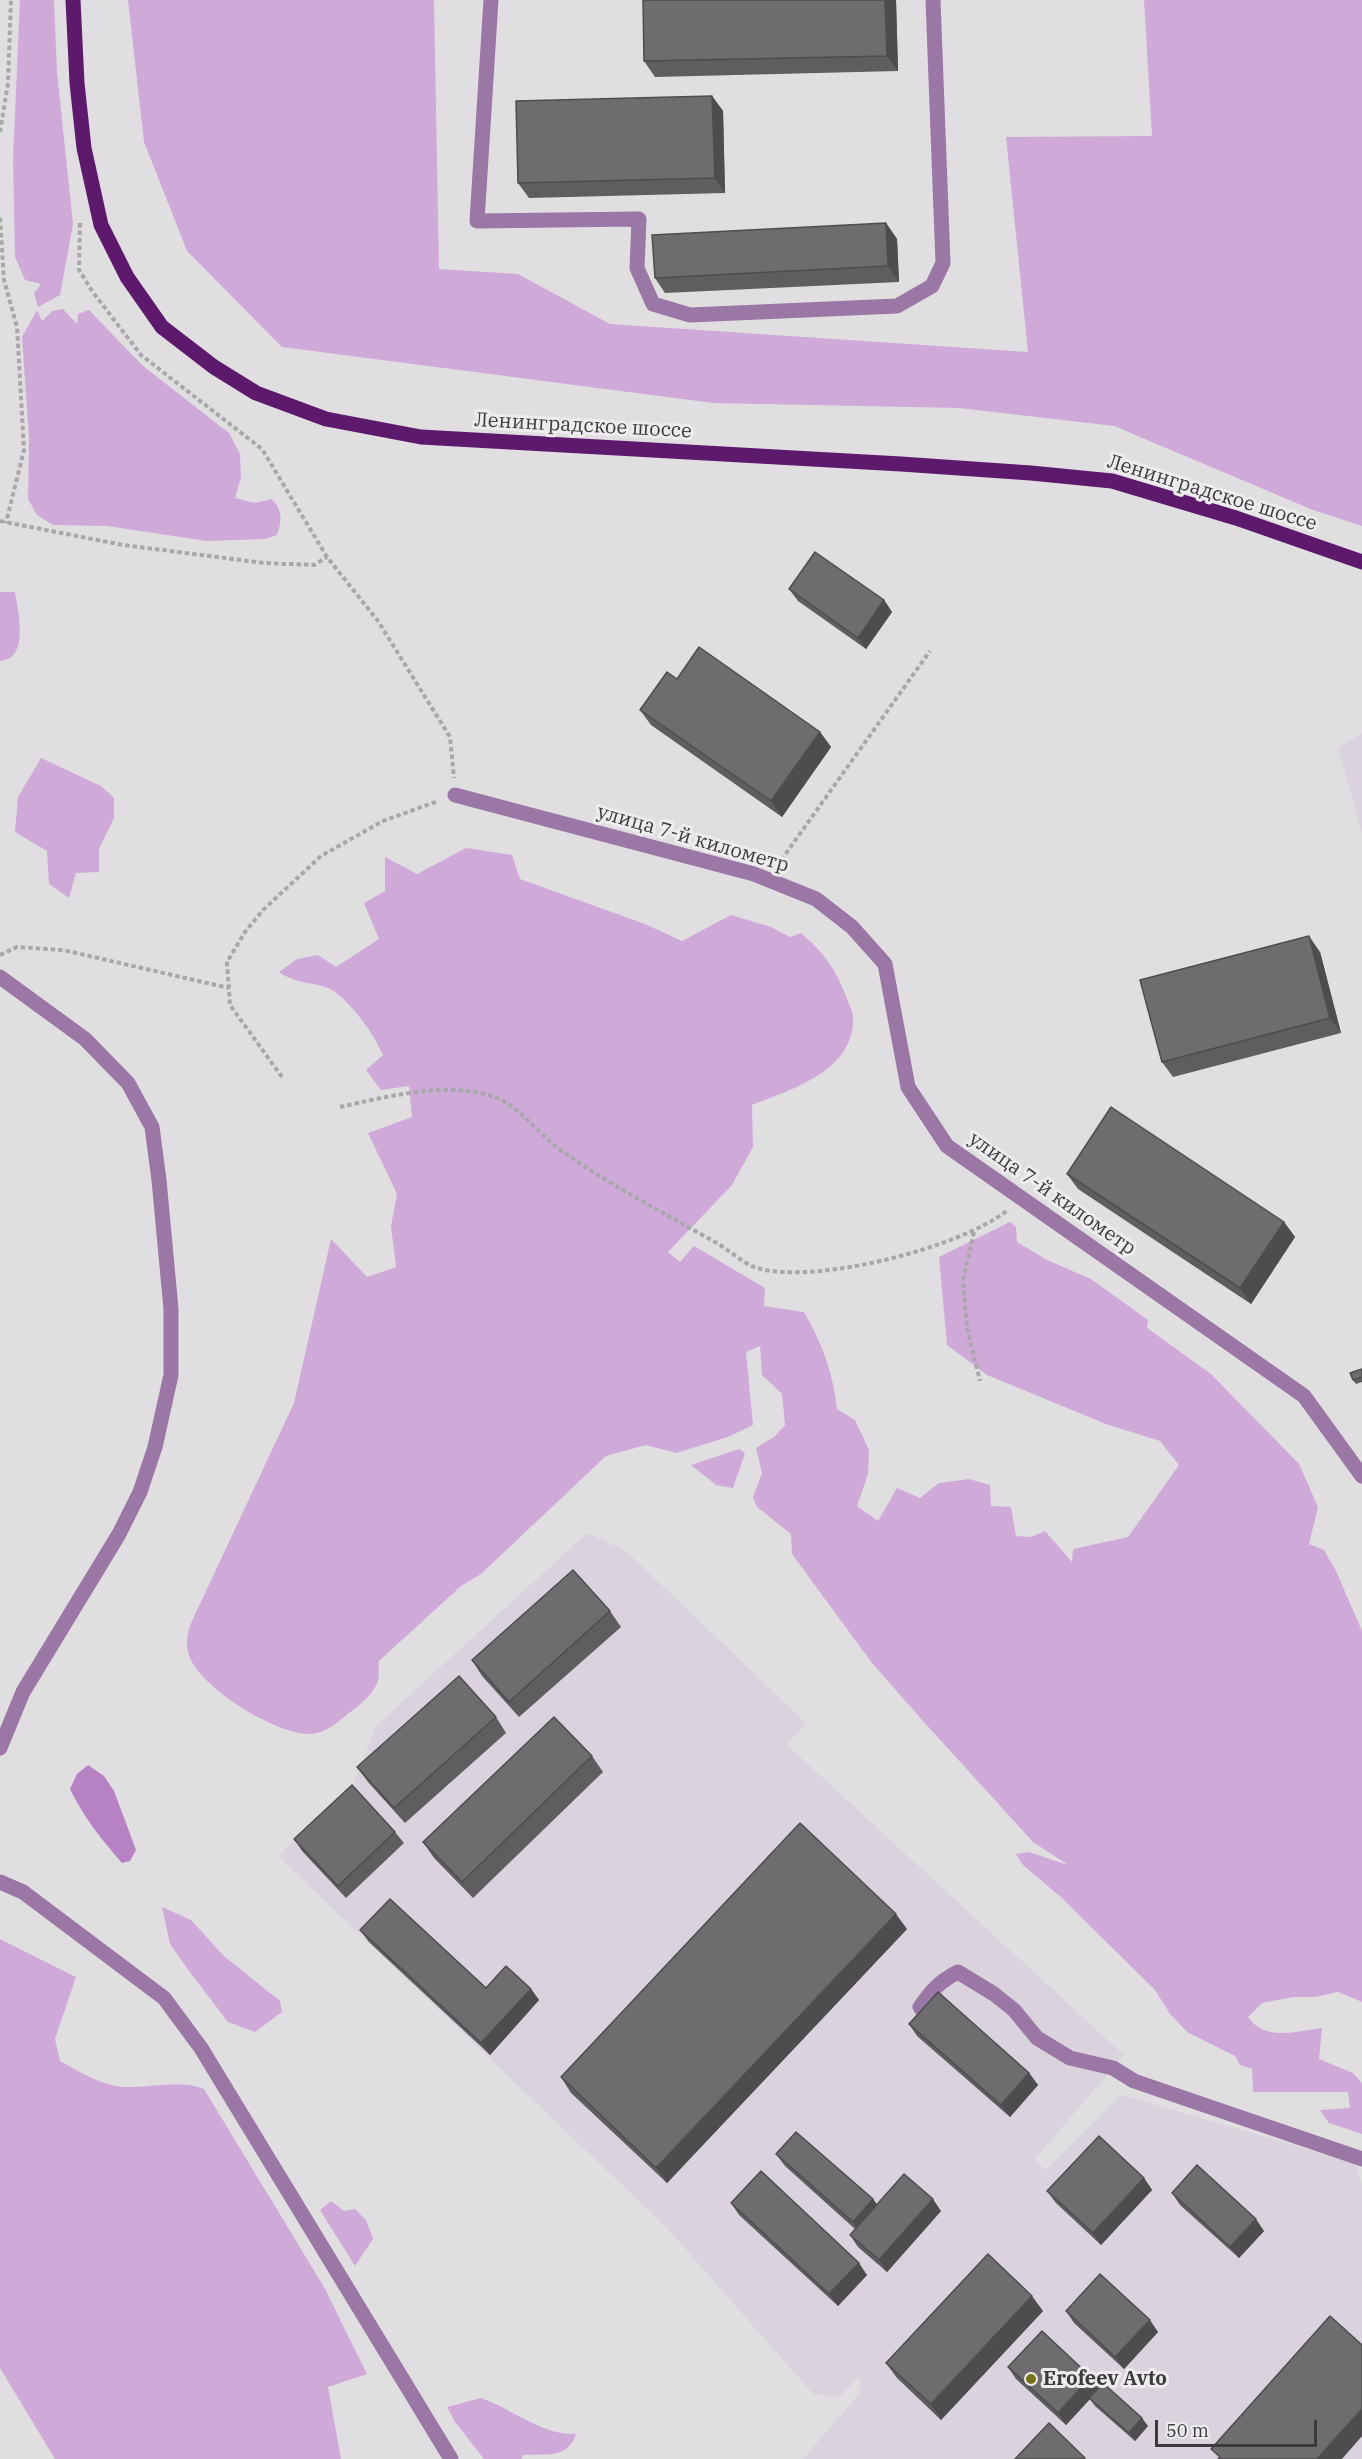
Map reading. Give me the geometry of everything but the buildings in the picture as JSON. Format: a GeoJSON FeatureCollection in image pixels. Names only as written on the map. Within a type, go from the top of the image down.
{"type":"FeatureCollection","features":[{"type":"Feature","properties":{"kind":"main road","name":"Ленинградское шоссе"},"geometry":{"type":"LineString","coordinates":[[73,0],[77,83],[84,148],[101,225],[127,277],[162,327],[214,367],[256,393],[326,419],[421,438],[1031,473],[1112,482],[1236,518],[1362,562]]}},
{"type":"Feature","properties":{"kind":"lane"},"geometry":{"type":"LineString","coordinates":[[490,0],[477,221],[639,219],[637,268],[653,304],[690,315],[897,306],[932,286],[943,263],[933,0]]}},
{"type":"Feature","properties":{"kind":"lane","name":"улица 7-й километр"},"geometry":{"type":"LineString","coordinates":[[455,795],[754,874],[816,899],[852,927],[885,964],[908,1087],[947,1146],[1304,1396],[1362,1476]]}},
{"type":"Feature","properties":{"kind":"lane"},"geometry":{"type":"LineString","coordinates":[[0,976],[92,1046],[129,1083],[152,1127],[171,1309],[171,1375],[155,1448],[140,1492],[119,1534],[23,1692],[0,1748]]}},
{"type":"Feature","properties":{"kind":"lane"},"geometry":{"type":"LineString","coordinates":[[0,1882],[23,1892],[164,1998],[201,2048],[451,2459]]}},
{"type":"Feature","properties":{"kind":"lane"},"geometry":{"type":"LineString","coordinates":[[927,2016],[920,2007],[943,1979],[958,1972],[994,1994],[1014,2010],[1037,2038],[1070,2058],[1113,2068],[1134,2081],[1362,2159]]}},
{"type":"Feature","properties":{"kind":"path"},"geometry":{"type":"LineString","coordinates":[[0,132],[8,82],[11,0]]}},
{"type":"Feature","properties":{"kind":"path"},"geometry":{"type":"LineString","coordinates":[[81,216],[79,270],[112,318],[141,355],[262,448],[327,557],[378,621],[450,737],[455,795],[383,821],[321,856],[263,910],[245,932],[227,962],[230,1005],[282,1077]]}},
{"type":"Feature","properties":{"kind":"path"},"geometry":{"type":"LineString","coordinates":[[0,218],[4,280],[17,327],[24,450],[6,523]]}},
{"type":"Feature","properties":{"kind":"path"},"geometry":{"type":"LineString","coordinates":[[0,521],[123,545],[264,563],[314,565],[327,557]]}},
{"type":"Feature","properties":{"kind":"path"},"geometry":{"type":"LineString","coordinates":[[768,879],[930,651]]}},
{"type":"Feature","properties":{"kind":"path"},"geometry":{"type":"LineString","coordinates":[[0,955],[17,947],[63,950],[229,988]]}},
{"type":"Feature","properties":{"kind":"path"},"geometry":{"type":"LineString","coordinates":[[340,1107],[424,1091],[471,1092],[492,1096],[510,1104],[561,1150],[578,1162],[754,1267],[768,1271],[828,1269],[919,1252],[974,1232],[994,1221],[1022,1199]]}},
{"type":"Feature","properties":{"kind":"path"},"geometry":{"type":"LineString","coordinates":[[974,1232],[963,1280],[967,1328],[980,1381]]}},
{"type":"Feature","properties":{"kind":"shaded area"},"geometry":{"type":"Polygon","coordinates":[[[20,0],[54,0],[57,72],[73,224],[60,295],[38,307],[34,293],[41,284],[25,280],[15,257],[13,159],[20,0]]]}},
{"type":"Feature","properties":{"kind":"shaded area"},"geometry":{"type":"Polygon","coordinates":[[[128,0],[434,0],[439,269],[518,274],[610,324],[1028,352],[1006,137],[1152,136],[1144,0],[1362,0],[1362,526],[1313,510],[1114,426],[959,408],[713,403],[282,347],[187,251],[144,142],[128,0]]]}},
{"type":"Feature","properties":{"kind":"shaded area"},"geometry":{"type":"Polygon","coordinates":[[[63,309],[77,324],[78,314],[89,310],[143,366],[229,433],[240,454],[241,477],[235,498],[254,503],[272,499],[281,516],[277,535],[265,539],[207,541],[107,526],[53,525],[37,515],[28,499],[29,438],[22,337],[37,310],[42,321],[52,311],[63,309]]]}},
{"type":"Feature","properties":{"kind":"shaded area"},"geometry":{"type":"Polygon","coordinates":[[[0,592],[15,592],[20,633],[15,652],[9,658],[0,661],[0,592]]]}},
{"type":"Feature","properties":{"kind":"shaded area"},"geometry":{"type":"Polygon","coordinates":[[[1362,733],[1362,833],[1338,748],[1362,733]]]}},
{"type":"Feature","properties":{"kind":"shaded area"},"geometry":{"type":"Polygon","coordinates":[[[41,758],[101,786],[114,798],[114,818],[99,849],[99,872],[76,873],[69,898],[49,884],[47,851],[15,832],[18,797],[41,758]]]}},
{"type":"Feature","properties":{"kind":"shaded area"},"geometry":{"type":"Polygon","coordinates":[[[466,848],[512,855],[520,879],[645,924],[682,941],[731,915],[771,927],[790,937],[801,933],[816,947],[833,969],[853,1015],[851,1036],[844,1051],[832,1064],[802,1085],[752,1105],[753,1147],[732,1185],[668,1252],[680,1262],[694,1246],[765,1288],[764,1306],[804,1312],[826,1359],[837,1409],[855,1420],[869,1450],[868,1474],[857,1506],[878,1521],[897,1488],[920,1498],[939,1483],[969,1479],[990,1485],[991,1506],[1011,1507],[1016,1536],[1031,1537],[1045,1531],[1072,1562],[1073,1549],[1128,1537],[1179,1465],[1160,1441],[1106,1424],[987,1375],[947,1345],[939,1257],[1010,1222],[1016,1227],[1017,1242],[1047,1260],[1091,1279],[1148,1320],[1147,1328],[1211,1374],[1299,1464],[1318,1507],[1309,1544],[1324,1550],[1336,1571],[1362,1631],[1362,2002],[1338,1992],[1315,1997],[1293,1997],[1262,2003],[1248,2017],[1263,2030],[1272,2032],[1322,2028],[1319,2059],[1353,2073],[1362,2083],[1362,2134],[1329,2123],[1320,2110],[1350,2108],[1348,2092],[1253,2092],[1252,2069],[1240,2065],[1235,2056],[1187,2032],[1170,2014],[1155,1990],[1064,1900],[1022,1864],[1016,1854],[1029,1852],[1068,1865],[1033,1842],[872,1663],[792,1554],[791,1534],[757,1507],[753,1497],[762,1473],[756,1448],[774,1437],[785,1425],[782,1394],[762,1375],[760,1346],[746,1352],[753,1425],[728,1437],[676,1453],[646,1445],[606,1456],[481,1574],[461,1586],[379,1661],[378,1681],[372,1692],[357,1707],[326,1730],[310,1734],[296,1732],[262,1719],[212,1686],[192,1662],[187,1642],[191,1623],[294,1403],[331,1239],[367,1277],[396,1267],[391,1226],[397,1194],[368,1133],[412,1117],[409,1086],[381,1090],[366,1070],[383,1055],[374,1038],[347,1002],[326,987],[293,979],[279,972],[297,959],[318,955],[336,967],[379,939],[364,903],[385,891],[385,857],[417,874],[466,848]]]}},
{"type":"Feature","properties":{"kind":"shaded area"},"geometry":{"type":"Polygon","coordinates":[[[739,1449],[745,1453],[733,1488],[716,1485],[691,1465],[739,1449]]]}},
{"type":"Feature","properties":{"kind":"shaded area"},"geometry":{"type":"Polygon","coordinates":[[[587,1533],[626,1551],[807,1724],[786,1744],[1124,2055],[1034,2160],[1046,2170],[1122,2095],[1355,2163],[1362,2185],[1362,2459],[803,2459],[861,2392],[859,2377],[840,2396],[813,2394],[667,2228],[278,1856],[353,1785],[376,1726],[587,1533]]]}},
{"type":"Feature","properties":{"kind":"shaded area"},"geometry":{"type":"Polygon","coordinates":[[[88,1765],[104,1776],[114,1791],[136,1850],[130,1861],[122,1863],[107,1846],[87,1819],[70,1789],[77,1774],[88,1765]]]}},
{"type":"Feature","properties":{"kind":"shaded area"},"geometry":{"type":"Polygon","coordinates":[[[162,1907],[191,1920],[224,1956],[280,2001],[282,2012],[255,2032],[228,2022],[170,1944],[162,1907]]]}},
{"type":"Feature","properties":{"kind":"shaded area"},"geometry":{"type":"Polygon","coordinates":[[[0,1939],[76,1977],[55,2039],[60,2061],[91,2078],[116,2086],[175,2084],[204,2089],[324,2287],[367,2374],[328,2387],[341,2459],[55,2459],[0,2368],[0,1939]]]}},
{"type":"Feature","properties":{"kind":"shaded area"},"geometry":{"type":"Polygon","coordinates":[[[331,2201],[344,2211],[355,2209],[366,2220],[373,2239],[355,2266],[320,2210],[331,2201]]]}},
{"type":"Feature","properties":{"kind":"shaded area"},"geometry":{"type":"Polygon","coordinates":[[[481,2398],[539,2426],[576,2434],[567,2448],[555,2454],[523,2455],[521,2459],[484,2459],[455,2422],[447,2407],[481,2398]]]}},
{"type":"Feature","properties":{"kind":"place","name":"Erofeev Avto"},"geometry":{"type":"Point","coordinates":[1031,2379]}}]}
